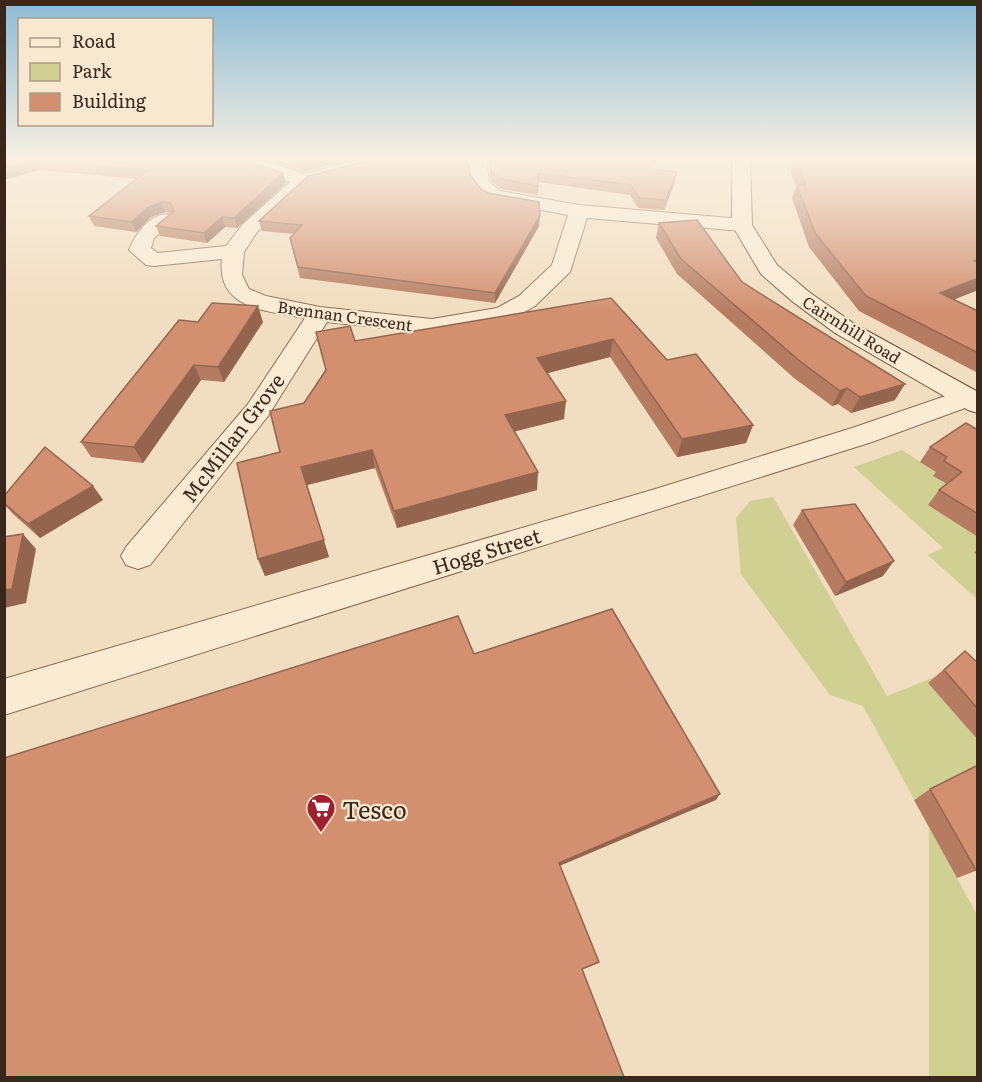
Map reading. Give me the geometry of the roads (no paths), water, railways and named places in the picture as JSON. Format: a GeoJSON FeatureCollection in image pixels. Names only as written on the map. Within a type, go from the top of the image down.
{"type":"FeatureCollection","features":[{"type":"Feature","properties":{"kind":"street"},"geometry":{"type":"LineString","coordinates":[[166,219],[145,235],[140,250],[154,260],[233,252],[250,228],[269,210]]}},
{"type":"Feature","properties":{"kind":"street"},"geometry":{"type":"LineString","coordinates":[[579,211],[742,225],[742,210]]}},
{"type":"Feature","properties":{"kind":"street","name":"Brennan Crescent"},"geometry":{"type":"LineString","coordinates":[[233,252],[231,274],[240,293],[260,302],[320,314],[432,326],[504,314],[527,301],[562,267],[579,211]]}},
{"type":"Feature","properties":{"kind":"street","name":"Cairnhill Road"},"geometry":{"type":"LineString","coordinates":[[742,225],[769,269],[801,297],[844,328],[972,401]]}},
{"type":"Feature","properties":{"kind":"street","name":"McMillan Grove"},"geometry":{"type":"LineString","coordinates":[[138,556],[258,410],[320,314]]}},
{"type":"Feature","properties":{"kind":"street","name":"Hogg Street"},"geometry":{"type":"LineString","coordinates":[[4,697],[652,501],[972,401]]}},
{"type":"Feature","properties":{"kind":"place","name":"Tesco"},"geometry":{"type":"Point","coordinates":[321,834]}}]}
